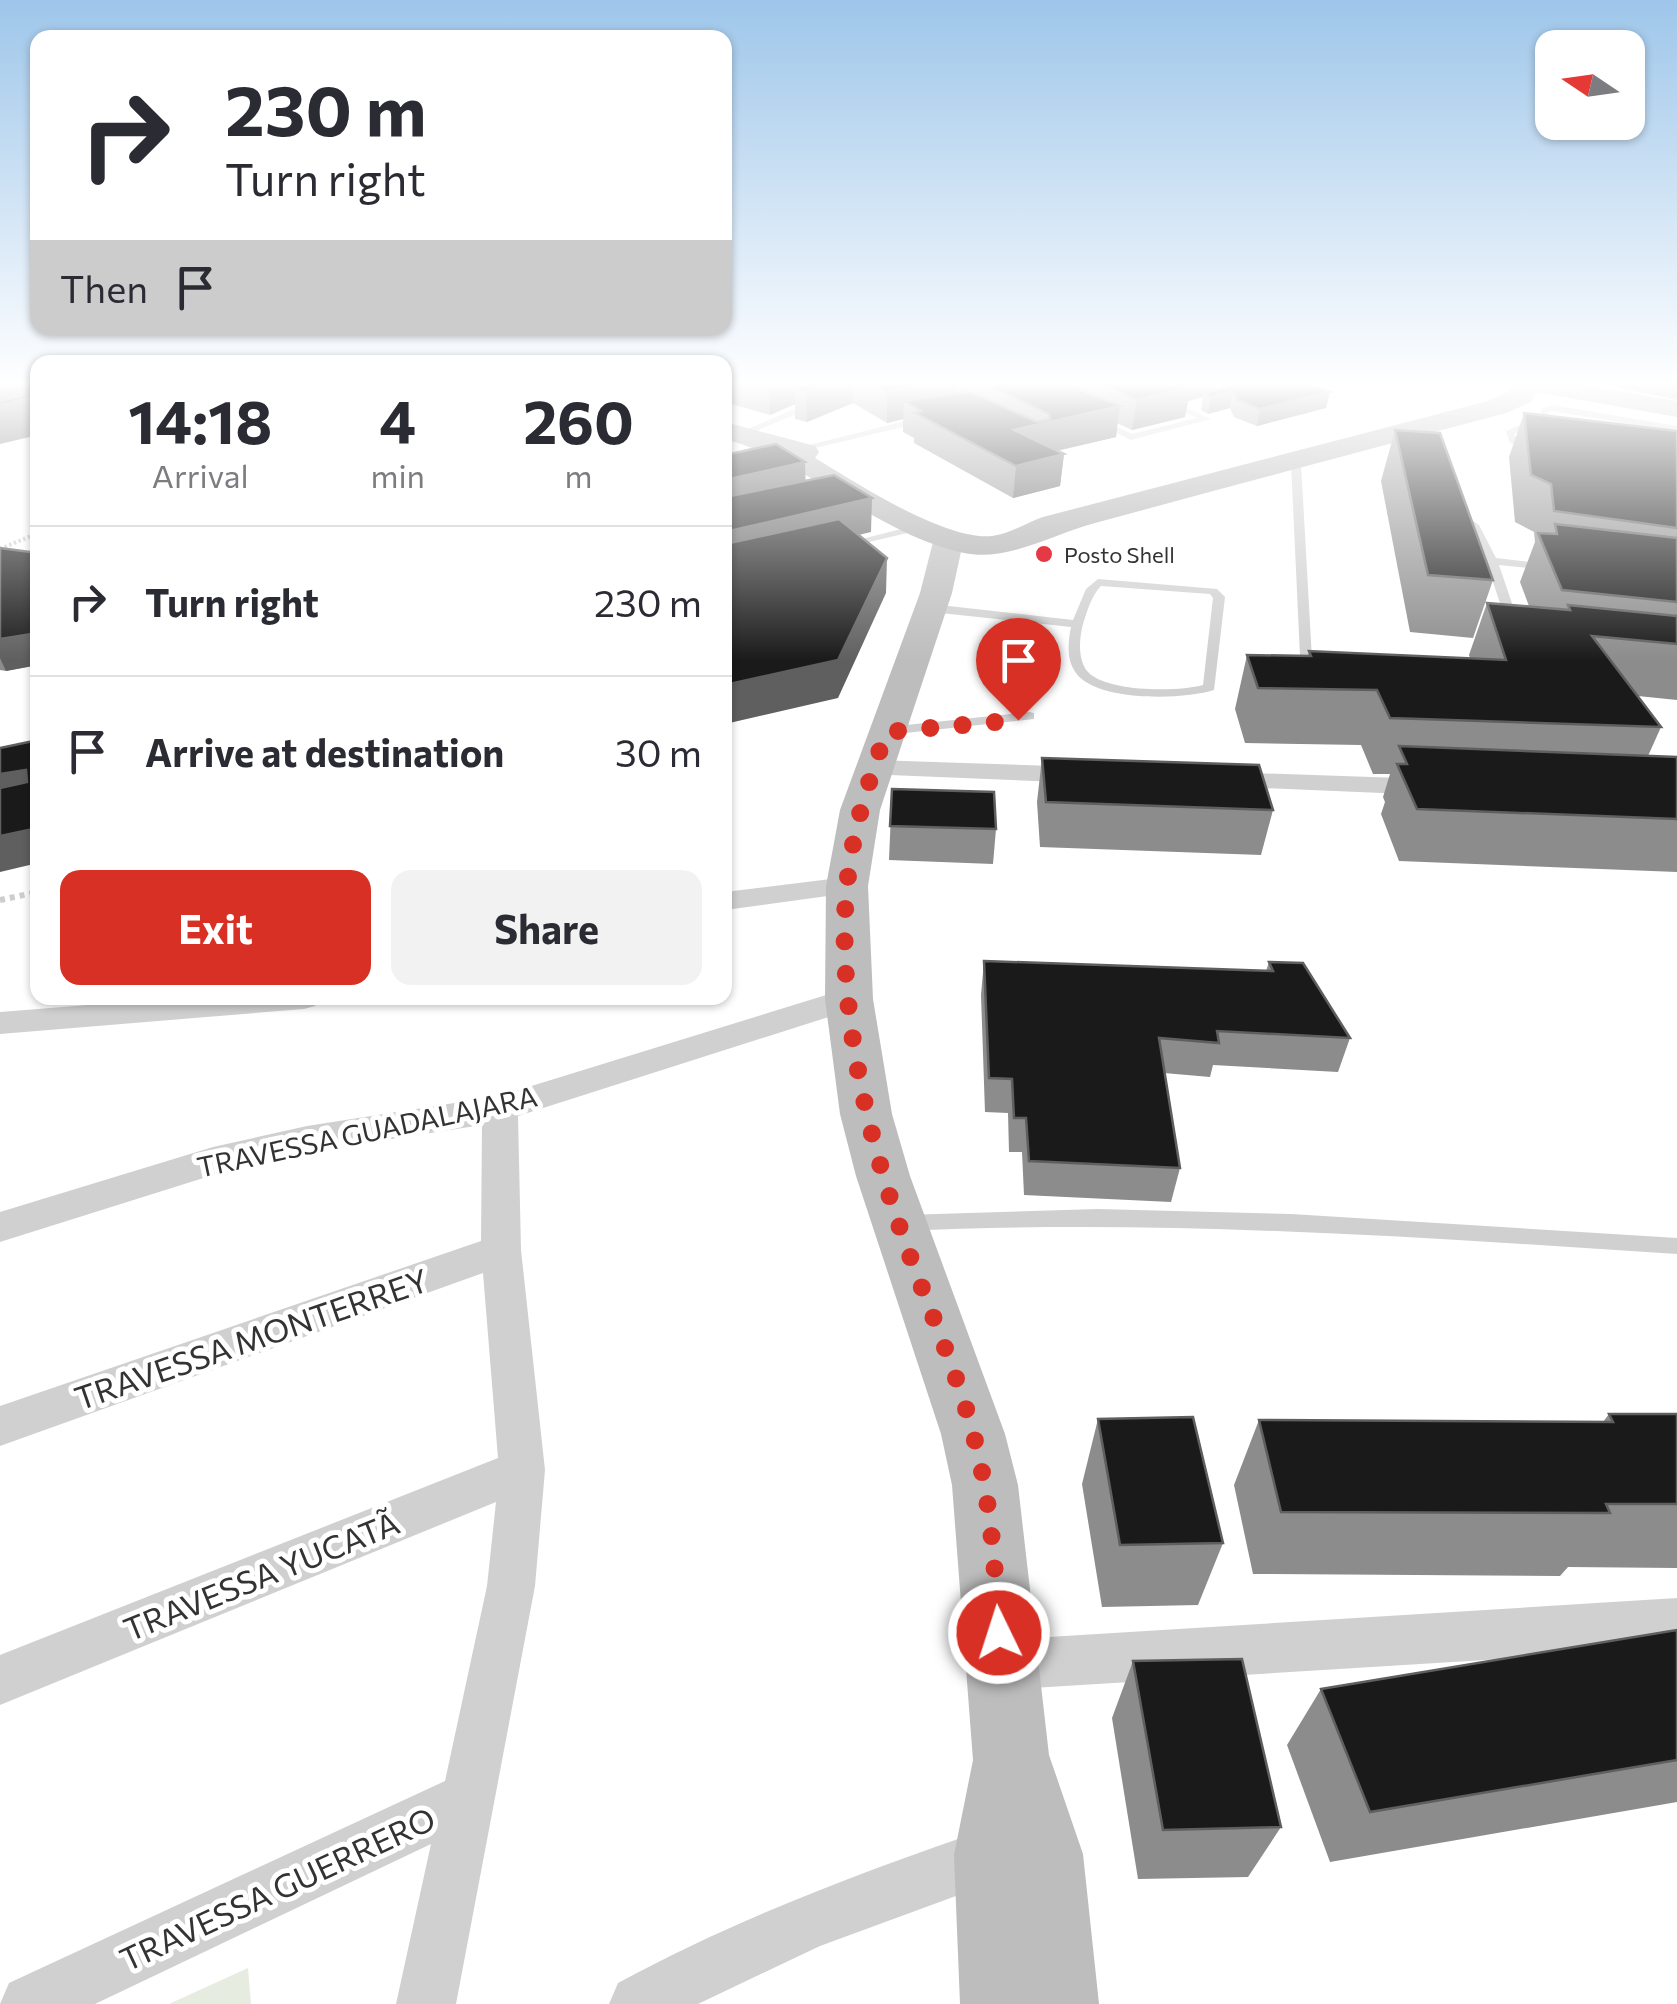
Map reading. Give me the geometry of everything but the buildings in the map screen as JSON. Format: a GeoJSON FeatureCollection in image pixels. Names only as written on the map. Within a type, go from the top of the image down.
{"type":"FeatureCollection","features":[{"type":"Feature","properties":{"kind":"main road"},"geometry":{"type":"LineString","coordinates":[[823,475],[937,532],[994,535],[1247,475]]}},
{"type":"Feature","properties":{"kind":"main road"},"geometry":{"type":"LineString","coordinates":[[847,475],[994,535]]}},
{"type":"Feature","properties":{"kind":"main road"},"geometry":{"type":"LineString","coordinates":[[937,532],[934,600],[860,810],[847,886],[849,1000],[866,1114],[898,1224],[973,1434],[993,1552],[1010,1756],[1042,1854],[1055,2004]]}},
{"type":"Feature","properties":{"kind":"main road"},"geometry":{"type":"LineString","coordinates":[[934,600],[994,535]]}},
{"type":"Feature","properties":{"kind":"main road"},"geometry":{"type":"LineString","coordinates":[[1004,2004],[995,1855],[1010,1756]]}},
{"type":"Feature","properties":{"kind":"street"},"geometry":{"type":"LineString","coordinates":[[818,502],[856,493]]}},
{"type":"Feature","properties":{"kind":"street"},"geometry":{"type":"LineString","coordinates":[[880,750],[1109,776]]}},
{"type":"Feature","properties":{"kind":"street"},"geometry":{"type":"LineString","coordinates":[[1187,779],[1462,788]]}},
{"type":"Feature","properties":{"kind":"street"},"geometry":{"type":"LineString","coordinates":[[732,900],[847,886]]}},
{"type":"Feature","properties":{"kind":"street","name":"TRAVESSA GUADALAJARA"},"geometry":{"type":"LineString","coordinates":[[0,1226],[213,1160],[306,1139],[500,1109],[849,1000]]}},
{"type":"Feature","properties":{"kind":"street"},"geometry":{"type":"LineString","coordinates":[[0,1023],[219,1005]]}},
{"type":"Feature","properties":{"kind":"street"},"geometry":{"type":"LineString","coordinates":[[426,2004],[511,1586],[522,1470],[501,1250],[500,1109]]}},
{"type":"Feature","properties":{"kind":"street","name":"TRAVESSA MONTERREY"},"geometry":{"type":"LineString","coordinates":[[0,1426],[501,1250]]}},
{"type":"Feature","properties":{"kind":"street","name":"TRAVESSA YUCATÃ"},"geometry":{"type":"LineString","coordinates":[[0,1680],[522,1470]]}},
{"type":"Feature","properties":{"kind":"street"},"geometry":{"type":"LineString","coordinates":[[1001,1666],[1677,1622]]}},
{"type":"Feature","properties":{"kind":"street","name":"TRAVESSA GUERRERO"},"geometry":{"type":"LineString","coordinates":[[30,2004],[470,1797]]}},
{"type":"Feature","properties":{"kind":"street"},"geometry":{"type":"LineString","coordinates":[[639,2004],[700,1969],[801,1922],[995,1855]]}},
{"type":"Feature","properties":{"kind":"lane"},"geometry":{"type":"LineString","coordinates":[[1297,475],[1308,691]]}},
{"type":"Feature","properties":{"kind":"lane"},"geometry":{"type":"LineString","coordinates":[[1448,500],[1456,514],[1475,527],[1492,560],[1518,642]]}},
{"type":"Feature","properties":{"kind":"lane"},"geometry":{"type":"LineString","coordinates":[[830,548],[937,532]]}},
{"type":"Feature","properties":{"kind":"lane"},"geometry":{"type":"LineString","coordinates":[[1492,560],[1566,570]]}},
{"type":"Feature","properties":{"kind":"lane"},"geometry":{"type":"LineString","coordinates":[[1098,582],[1213,592],[1222,604],[1209,687],[1200,692],[1106,686],[1086,678],[1078,667],[1074,648],[1077,624],[1091,586],[1098,582]]}},
{"type":"Feature","properties":{"kind":"lane"},"geometry":{"type":"LineString","coordinates":[[934,600],[1077,624]]}},
{"type":"Feature","properties":{"kind":"lane"},"geometry":{"type":"LineString","coordinates":[[880,750],[1028,716]]}},
{"type":"Feature","properties":{"kind":"lane"},"geometry":{"type":"LineString","coordinates":[[898,1224],[1056,1215],[1241,1216],[1677,1246]]}},
{"type":"Feature","properties":{"kind":"path"},"geometry":{"type":"LineString","coordinates":[[0,548],[30,536]]}},
{"type":"Feature","properties":{"kind":"path"},"geometry":{"type":"LineString","coordinates":[[0,900],[30,894]]}},
{"type":"Feature","properties":{"kind":"shaded area"},"geometry":{"type":"Polygon","coordinates":[[[248,1968],[251,2004],[169,2004],[248,1968]]]}},
{"type":"Feature","properties":{"kind":"place","name":"Posto Shell"},"geometry":{"type":"Point","coordinates":[1044,554]}},
{"type":"Feature","properties":{"kind":"route"},"geometry":{"type":"LineString","coordinates":[[999,1633],[985,1485],[973,1434],[898,1224],[866,1114],[849,1000],[847,886],[864,794],[886,732],[1018,720]]}}]}
